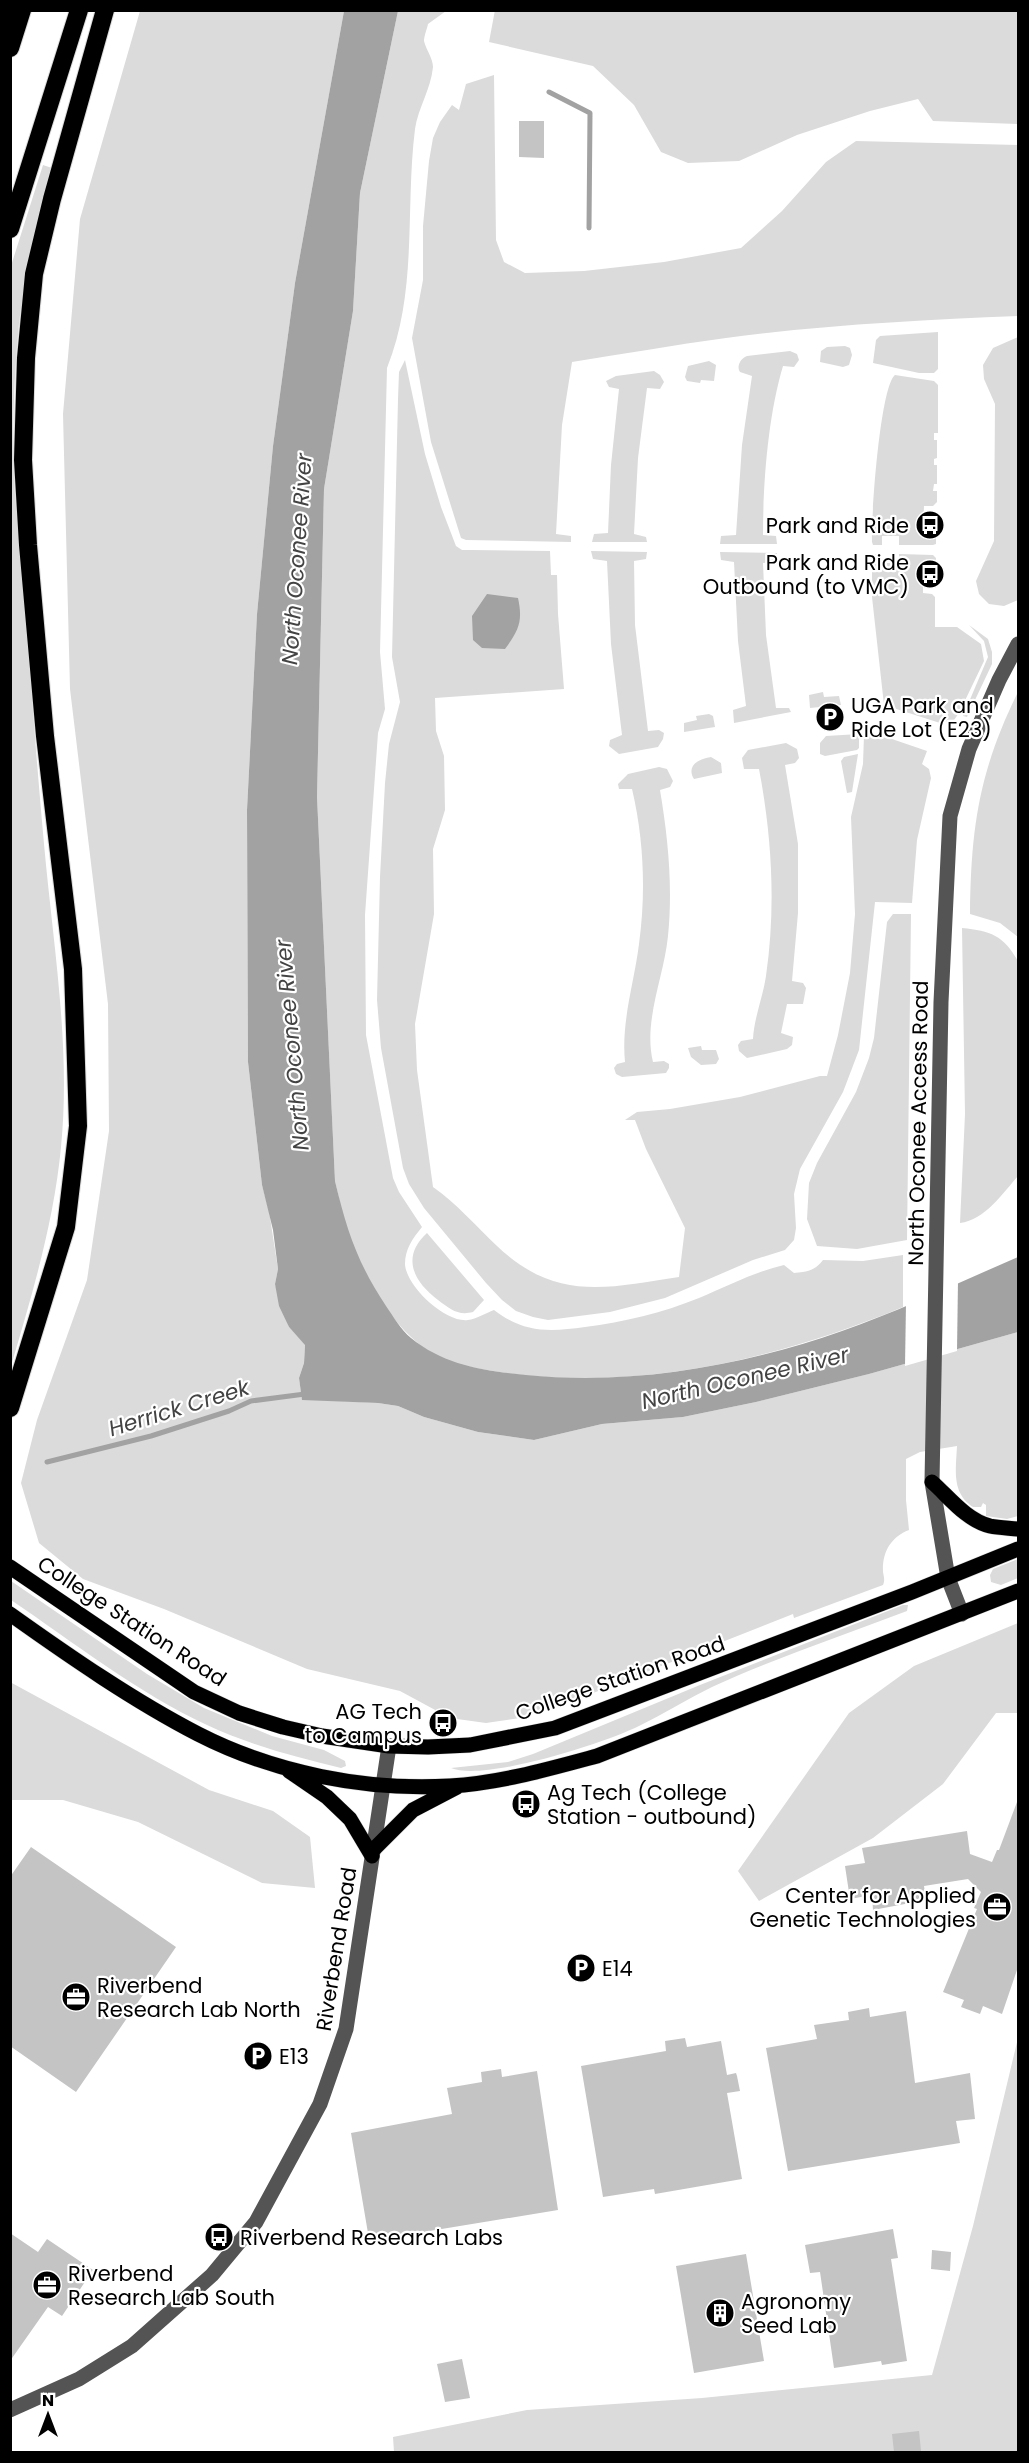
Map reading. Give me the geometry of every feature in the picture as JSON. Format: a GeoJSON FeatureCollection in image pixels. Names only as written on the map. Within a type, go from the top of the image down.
{"type":"FeatureCollection","features":[{"type":"Feature","properties":{"kind":"highway"},"geometry":{"type":"LineString","coordinates":[[10,18],[15,10]]}},
{"type":"Feature","properties":{"kind":"highway"},"geometry":{"type":"LineString","coordinates":[[10,48],[22,10]]}},
{"type":"Feature","properties":{"kind":"highway"},"geometry":{"type":"LineString","coordinates":[[10,230],[79,10]]}},
{"type":"Feature","properties":{"kind":"highway"},"geometry":{"type":"LineString","coordinates":[[10,1408],[66,1227],[78,1126],[73,969],[45,736],[28,545],[23,460],[26,358],[37,264],[52,199],[105,10]]}},
{"type":"Feature","properties":{"kind":"main road"},"geometry":{"type":"LineString","coordinates":[[932,1482],[978,1521],[991,1526],[1018,1529]]}},
{"type":"Feature","properties":{"kind":"main road","name":"College Station Road"},"geometry":{"type":"LineString","coordinates":[[10,1567],[200,1695],[240,1713],[283,1727],[322,1736],[389,1746],[428,1747],[470,1745],[555,1728],[948,1578],[1018,1549]]}},
{"type":"Feature","properties":{"kind":"main road"},"geometry":{"type":"LineString","coordinates":[[10,1614],[132,1695],[199,1735],[258,1759],[340,1779],[384,1785],[462,1784],[528,1775],[597,1755],[1018,1591]]}},
{"type":"Feature","properties":{"kind":"main road"},"geometry":{"type":"LineString","coordinates":[[279,1765],[327,1797],[350,1819],[373,1853],[413,1810],[462,1784]]}},
{"type":"Feature","properties":{"kind":"street","name":"North Oconee Access Road"},"geometry":{"type":"LineString","coordinates":[[962,1614],[948,1578],[932,1482],[941,1002],[950,816],[969,749],[999,680],[1018,644]]}},
{"type":"Feature","properties":{"kind":"street","name":"Riverbend Road"},"geometry":{"type":"LineString","coordinates":[[10,2410],[80,2379],[132,2346],[212,2276],[256,2222],[320,2104],[346,2029],[389,1746]]}},
{"type":"Feature","properties":{"kind":"shaded area"},"geometry":{"type":"Polygon","coordinates":[[[495,10],[1018,11],[1018,124],[933,121],[918,99],[870,111],[797,135],[739,161],[688,163],[661,152],[634,105],[593,66],[489,42],[495,10]]]}},
{"type":"Feature","properties":{"kind":"shaded area"},"geometry":{"type":"Polygon","coordinates":[[[140,11],[344,11],[295,283],[273,446],[257,614],[247,810],[248,1062],[262,1185],[269,1211],[278,1269],[275,1284],[289,1327],[305,1344],[304,1363],[299,1378],[302,1399],[398,1406],[424,1417],[478,1432],[534,1440],[602,1424],[683,1417],[756,1402],[869,1374],[1018,1332],[1018,1516],[1007,1519],[986,1516],[986,1505],[983,1503],[981,1507],[973,1507],[966,1501],[961,1495],[956,1480],[957,1446],[920,1452],[906,1459],[909,1530],[897,1537],[886,1552],[883,1565],[883,1585],[794,1618],[793,1614],[578,1699],[520,1718],[486,1723],[450,1718],[400,1691],[307,1669],[164,1609],[83,1579],[39,1543],[21,1483],[37,1420],[87,1280],[109,1131],[108,1004],[70,689],[63,414],[80,219],[140,11]]]}},
{"type":"Feature","properties":{"kind":"shaded area"},"geometry":{"type":"Polygon","coordinates":[[[398,11],[446,11],[428,24],[424,39],[433,67],[415,129],[407,280],[397,339],[387,368],[380,652],[385,709],[378,733],[365,915],[366,1035],[393,1178],[399,1192],[422,1227],[406,1253],[407,1273],[419,1292],[449,1316],[468,1320],[494,1310],[505,1318],[526,1327],[560,1330],[614,1322],[657,1312],[784,1265],[794,1273],[817,1267],[823,1260],[863,1261],[903,1255],[903,1307],[855,1326],[756,1356],[706,1367],[654,1374],[602,1378],[551,1377],[499,1372],[446,1360],[417,1342],[393,1317],[373,1288],[351,1242],[335,1181],[317,797],[324,489],[353,311],[360,193],[398,11]]]}},
{"type":"Feature","properties":{"kind":"shaded area"},"geometry":{"type":"Polygon","coordinates":[[[494,75],[496,240],[504,262],[525,273],[584,271],[664,262],[741,248],[782,211],[826,162],[856,141],[1018,145],[1018,316],[909,321],[762,333],[572,362],[562,425],[556,534],[571,536],[571,542],[466,540],[461,538],[431,442],[412,338],[423,280],[423,226],[433,138],[440,122],[452,105],[459,110],[466,84],[494,75]]]}},
{"type":"Feature","properties":{"kind":"shaded area"},"geometry":{"type":"Polygon","coordinates":[[[43,165],[52,168],[29,264],[19,323],[13,460],[41,811],[60,996],[64,1109],[58,1175],[48,1231],[11,1366],[10,269],[43,165]]]}},
{"type":"Feature","properties":{"kind":"shaded area"},"geometry":{"type":"Polygon","coordinates":[[[938,332],[938,369],[934,373],[919,373],[873,363],[876,340],[880,336],[938,332]]]}},
{"type":"Feature","properties":{"kind":"shaded area"},"geometry":{"type":"Polygon","coordinates":[[[1018,337],[1018,600],[1004,606],[989,604],[979,594],[976,581],[994,541],[995,404],[984,379],[983,365],[993,348],[1018,337]]]}},
{"type":"Feature","properties":{"kind":"shaded area"},"geometry":{"type":"Polygon","coordinates":[[[827,347],[850,348],[852,355],[849,365],[843,367],[820,362],[821,351],[827,347]]]}},
{"type":"Feature","properties":{"kind":"shaded area"},"geometry":{"type":"Polygon","coordinates":[[[790,351],[797,354],[799,360],[794,367],[783,366],[770,428],[765,472],[763,535],[776,536],[777,544],[720,544],[721,536],[736,535],[742,445],[752,376],[740,372],[739,365],[741,360],[747,356],[790,351]]]}},
{"type":"Feature","properties":{"kind":"shaded area"},"geometry":{"type":"Polygon","coordinates":[[[405,360],[425,454],[456,546],[462,550],[550,551],[551,575],[557,575],[564,689],[435,698],[436,731],[444,756],[445,810],[433,849],[434,914],[415,1024],[417,1070],[433,1187],[519,1264],[540,1276],[583,1287],[628,1285],[679,1277],[685,1228],[646,1149],[635,1120],[625,1120],[637,1112],[740,1097],[827,1076],[838,1035],[850,973],[855,914],[851,817],[863,764],[864,735],[889,738],[927,751],[922,764],[929,769],[931,778],[917,840],[912,903],[875,902],[859,1050],[843,1092],[800,1169],[794,1194],[796,1228],[794,1240],[785,1250],[753,1260],[665,1298],[610,1312],[548,1320],[516,1311],[486,1283],[424,1208],[409,1184],[403,1168],[381,1048],[377,1000],[385,783],[389,744],[400,702],[392,657],[399,372],[405,360]]]}},
{"type":"Feature","properties":{"kind":"shaded area"},"geometry":{"type":"Polygon","coordinates":[[[709,361],[716,365],[714,381],[701,380],[700,383],[687,381],[685,377],[688,366],[709,361]]]}},
{"type":"Feature","properties":{"kind":"shaded area"},"geometry":{"type":"Polygon","coordinates":[[[654,371],[664,382],[660,389],[647,388],[638,458],[634,534],[646,537],[647,542],[592,542],[594,534],[608,533],[611,465],[619,389],[609,387],[606,381],[616,376],[654,371]]]}},
{"type":"Feature","properties":{"kind":"shaded area"},"geometry":{"type":"Polygon","coordinates":[[[895,375],[934,381],[938,385],[938,433],[934,433],[934,440],[937,440],[937,458],[934,459],[934,465],[937,465],[937,484],[934,484],[933,491],[937,491],[937,502],[933,506],[924,506],[923,531],[936,535],[936,544],[933,545],[899,545],[899,536],[882,536],[882,545],[873,545],[872,542],[881,427],[885,403],[895,375]]]}},
{"type":"Feature","properties":{"kind":"shaded area"},"geometry":{"type":"Polygon","coordinates":[[[591,551],[647,552],[646,559],[634,561],[635,625],[648,731],[659,730],[664,733],[658,747],[619,754],[609,746],[610,740],[622,735],[611,644],[607,561],[593,559],[591,551]]]}},
{"type":"Feature","properties":{"kind":"shaded area"},"geometry":{"type":"Polygon","coordinates":[[[720,552],[777,553],[775,562],[763,563],[766,635],[776,708],[789,708],[791,712],[734,723],[733,710],[746,706],[738,641],[734,562],[721,560],[720,552]]]}},
{"type":"Feature","properties":{"kind":"shaded area"},"geometry":{"type":"Polygon","coordinates":[[[875,554],[882,554],[882,563],[899,563],[899,554],[933,555],[936,558],[935,567],[923,568],[923,593],[932,594],[935,597],[935,627],[957,627],[981,644],[984,661],[954,720],[940,723],[884,705],[872,597],[872,558],[875,554]]]}},
{"type":"Feature","properties":{"kind":"shaded area"},"geometry":{"type":"Polygon","coordinates":[[[969,625],[988,639],[992,652],[992,664],[967,717],[963,716],[988,657],[984,641],[969,625]]]}},
{"type":"Feature","properties":{"kind":"shaded area"},"geometry":{"type":"Polygon","coordinates":[[[823,692],[824,697],[839,696],[841,705],[810,708],[809,695],[823,692]]]}},
{"type":"Feature","properties":{"kind":"shaded area"},"geometry":{"type":"Polygon","coordinates":[[[1018,692],[1018,937],[1000,923],[970,914],[972,854],[980,800],[994,748],[1018,692]]]}},
{"type":"Feature","properties":{"kind":"shaded area"},"geometry":{"type":"Polygon","coordinates":[[[709,714],[713,716],[715,727],[684,732],[684,723],[697,720],[696,716],[709,714]]]}},
{"type":"Feature","properties":{"kind":"shaded area"},"geometry":{"type":"Polygon","coordinates":[[[859,734],[857,750],[825,756],[820,754],[820,743],[826,736],[859,734]]]}},
{"type":"Feature","properties":{"kind":"shaded area"},"geometry":{"type":"Polygon","coordinates":[[[786,743],[797,749],[799,758],[795,763],[785,765],[798,844],[798,913],[792,981],[803,983],[806,988],[803,1004],[787,1004],[781,1033],[793,1037],[792,1045],[787,1049],[747,1058],[739,1051],[738,1045],[741,1041],[753,1039],[766,976],[772,898],[770,846],[759,769],[744,769],[742,758],[748,750],[786,743]]]}},
{"type":"Feature","properties":{"kind":"shaded area"},"geometry":{"type":"Polygon","coordinates":[[[858,754],[852,792],[847,793],[841,761],[844,757],[858,754]]]}},
{"type":"Feature","properties":{"kind":"shaded area"},"geometry":{"type":"Polygon","coordinates":[[[711,757],[721,763],[722,773],[694,779],[692,767],[702,759],[711,757]]]}},
{"type":"Feature","properties":{"kind":"shaded area"},"geometry":{"type":"Polygon","coordinates":[[[659,767],[667,769],[673,781],[670,787],[660,790],[667,844],[670,899],[666,952],[652,1015],[651,1046],[653,1062],[664,1061],[669,1064],[669,1068],[666,1073],[622,1077],[616,1074],[614,1068],[617,1064],[625,1062],[625,1032],[639,944],[643,886],[639,828],[632,789],[619,789],[618,784],[628,774],[659,767]]]}},
{"type":"Feature","properties":{"kind":"shaded area"},"geometry":{"type":"Polygon","coordinates":[[[893,914],[911,914],[907,1240],[857,1249],[817,1246],[807,1219],[809,1183],[817,1163],[856,1092],[869,1058],[874,1038],[887,922],[893,914]]]}},
{"type":"Feature","properties":{"kind":"shaded area"},"geometry":{"type":"Polygon","coordinates":[[[962,928],[995,936],[1007,945],[1018,961],[1018,1176],[1000,1198],[978,1217],[960,1223],[965,1114],[962,928]]]}},
{"type":"Feature","properties":{"kind":"shaded area"},"geometry":{"type":"Polygon","coordinates":[[[701,1046],[702,1050],[716,1050],[719,1059],[716,1064],[701,1065],[691,1057],[688,1048],[701,1046]]]}},
{"type":"Feature","properties":{"kind":"shaded area"},"geometry":{"type":"Polygon","coordinates":[[[427,1233],[484,1300],[473,1312],[463,1313],[450,1309],[429,1293],[417,1277],[412,1260],[414,1251],[427,1233]]]}},
{"type":"Feature","properties":{"kind":"shaded area"},"geometry":{"type":"Polygon","coordinates":[[[1018,1559],[1018,1578],[1001,1585],[991,1582],[990,1575],[993,1569],[1018,1559]]]}},
{"type":"Feature","properties":{"kind":"shaded area"},"geometry":{"type":"Polygon","coordinates":[[[11,1581],[147,1674],[204,1708],[272,1736],[324,1750],[345,1761],[346,1766],[341,1768],[256,1744],[223,1732],[181,1712],[106,1666],[11,1600],[11,1581]]]}},
{"type":"Feature","properties":{"kind":"shaded area"},"geometry":{"type":"Polygon","coordinates":[[[903,1605],[908,1605],[907,1611],[736,1676],[639,1726],[600,1742],[545,1759],[490,1770],[467,1771],[451,1768],[508,1762],[533,1754],[903,1605]]]}},
{"type":"Feature","properties":{"kind":"shaded area"},"geometry":{"type":"Polygon","coordinates":[[[1018,1623],[1018,1713],[996,1713],[943,1784],[873,1838],[759,1901],[738,1871],[849,1713],[914,1666],[1018,1623]]]}},
{"type":"Feature","properties":{"kind":"shaded area"},"geometry":{"type":"Polygon","coordinates":[[[10,1682],[209,1790],[273,1811],[310,1837],[315,1888],[262,1883],[138,1822],[63,1800],[11,1800],[10,1682]]]}},
{"type":"Feature","properties":{"kind":"shaded area"},"geometry":{"type":"Polygon","coordinates":[[[1018,2038],[1018,2452],[394,2452],[393,2437],[527,2410],[702,2398],[932,2375],[973,2226],[1018,2038]]]}},
{"type":"Feature","properties":{"kind":"water","name":"North Oconee River"},"geometry":{"type":"Polygon","coordinates":[[[344,11],[398,11],[360,193],[353,311],[324,489],[317,797],[335,1181],[349,1231],[367,1275],[401,1327],[424,1347],[437,1355],[465,1365],[526,1375],[606,1378],[646,1375],[726,1363],[766,1354],[864,1323],[1018,1257],[1018,1332],[869,1374],[756,1402],[683,1417],[602,1424],[534,1440],[478,1432],[424,1417],[398,1406],[302,1400],[299,1378],[304,1363],[305,1345],[289,1327],[279,1306],[275,1284],[278,1269],[273,1230],[262,1185],[248,1062],[247,810],[257,614],[273,446],[295,283],[344,11]]]}},
{"type":"Feature","properties":{"kind":"water"},"geometry":{"type":"Polygon","coordinates":[[[487,594],[518,598],[519,625],[505,649],[482,648],[473,640],[472,616],[487,594]]]}},
{"type":"Feature","properties":{"kind":"pier"},"geometry":{"type":"Polygon","coordinates":[[[958,1280],[957,1351],[905,1366],[906,1302],[958,1280]]]}},
{"type":"Feature","properties":{"kind":"building"},"geometry":{"type":"Polygon","coordinates":[[[519,121],[544,121],[544,158],[519,157],[519,121]]]}},
{"type":"Feature","properties":{"kind":"building","name":"Center for Applied Genetic Technologies"},"geometry":{"type":"Polygon","coordinates":[[[1017,1802],[1018,1967],[1002,2014],[983,2006],[980,2014],[961,2007],[964,2000],[943,1992],[977,1909],[974,1908],[981,1892],[968,1879],[924,1886],[926,1900],[873,1910],[872,1895],[850,1899],[845,1866],[865,1863],[862,1848],[967,1831],[970,1854],[992,1862],[999,1850],[1017,1802]]]}},
{"type":"Feature","properties":{"kind":"building","name":"Riverbend Research Lab North"},"geometry":{"type":"Polygon","coordinates":[[[31,1847],[176,1947],[76,2092],[10,2046],[10,1877],[31,1847]]]}},
{"type":"Feature","properties":{"kind":"building"},"geometry":{"type":"Polygon","coordinates":[[[869,2008],[870,2017],[906,2011],[915,2083],[970,2073],[975,2119],[956,2121],[960,2143],[788,2171],[766,2048],[817,2039],[814,2025],[849,2020],[848,2012],[869,2008]]]}},
{"type":"Feature","properties":{"kind":"building"},"geometry":{"type":"Polygon","coordinates":[[[685,2038],[687,2047],[721,2041],[727,2075],[736,2073],[740,2091],[727,2093],[742,2179],[655,2194],[654,2189],[603,2197],[581,2066],[666,2051],[665,2041],[685,2038]]]}},
{"type":"Feature","properties":{"kind":"building"},"geometry":{"type":"Polygon","coordinates":[[[501,2069],[502,2077],[537,2071],[558,2210],[393,2237],[394,2242],[370,2245],[351,2133],[452,2114],[447,2088],[482,2082],[481,2072],[501,2069]]]}},
{"type":"Feature","properties":{"kind":"building"},"geometry":{"type":"Polygon","coordinates":[[[893,2229],[898,2258],[891,2259],[907,2361],[882,2365],[881,2361],[834,2368],[820,2272],[810,2273],[805,2245],[893,2229]]]}},
{"type":"Feature","properties":{"kind":"building","name":"Riverbend Research Lab South"},"geometry":{"type":"Polygon","coordinates":[[[10,2233],[38,2252],[47,2239],[93,2270],[62,2316],[48,2307],[10,2361],[10,2233]]]}},
{"type":"Feature","properties":{"kind":"building"},"geometry":{"type":"Polygon","coordinates":[[[932,2250],[951,2252],[950,2271],[931,2269],[932,2250]]]}},
{"type":"Feature","properties":{"kind":"building","name":"Agronomy Seed Lab"},"geometry":{"type":"Polygon","coordinates":[[[746,2254],[764,2361],[694,2373],[676,2266],[746,2254]]]}},
{"type":"Feature","properties":{"kind":"building"},"geometry":{"type":"Polygon","coordinates":[[[462,2359],[470,2398],[445,2402],[437,2364],[462,2359]]]}},
{"type":"Feature","properties":{"kind":"building"},"geometry":{"type":"Polygon","coordinates":[[[919,2431],[921,2451],[894,2452],[892,2434],[919,2431]]]}},
{"type":"Feature","properties":{"kind":"waterway"},"geometry":{"type":"LineString","coordinates":[[549,92],[590,113],[589,228]]}},
{"type":"Feature","properties":{"kind":"waterway","name":"Herrick Creek"},"geometry":{"type":"LineString","coordinates":[[47,1462],[151,1436],[229,1411],[251,1401],[305,1394]]}},
{"type":"Feature","properties":{"kind":"place","name":"Park and Ride"},"geometry":{"type":"Point","coordinates":[930,525]}},
{"type":"Feature","properties":{"kind":"place","name":"Park and Ride Outbound (to VMC)"},"geometry":{"type":"Point","coordinates":[930,574]}},
{"type":"Feature","properties":{"kind":"place","name":"UGA Park and Ride Lot (E23)"},"geometry":{"type":"Point","coordinates":[830,717]}},
{"type":"Feature","properties":{"kind":"place","name":"AG Tech to Campus"},"geometry":{"type":"Point","coordinates":[443,1723]}},
{"type":"Feature","properties":{"kind":"place","name":"Ag Tech (College Station - outbound)"},"geometry":{"type":"Point","coordinates":[526,1804]}},
{"type":"Feature","properties":{"kind":"place","name":"Center for Applied Genetic Technologies"},"geometry":{"type":"Point","coordinates":[997,1907]}},
{"type":"Feature","properties":{"kind":"place","name":"E14"},"geometry":{"type":"Point","coordinates":[581,1968]}},
{"type":"Feature","properties":{"kind":"place","name":"Riverbend Research Lab North"},"geometry":{"type":"Point","coordinates":[76,1997]}},
{"type":"Feature","properties":{"kind":"place","name":"E13"},"geometry":{"type":"Point","coordinates":[258,2056]}},
{"type":"Feature","properties":{"kind":"place","name":"Riverbend Research Labs"},"geometry":{"type":"Point","coordinates":[219,2237]}},
{"type":"Feature","properties":{"kind":"place","name":"Riverbend Research Lab South"},"geometry":{"type":"Point","coordinates":[47,2285]}},
{"type":"Feature","properties":{"kind":"place","name":"Agronomy Seed Lab"},"geometry":{"type":"Point","coordinates":[720,2313]}}]}
